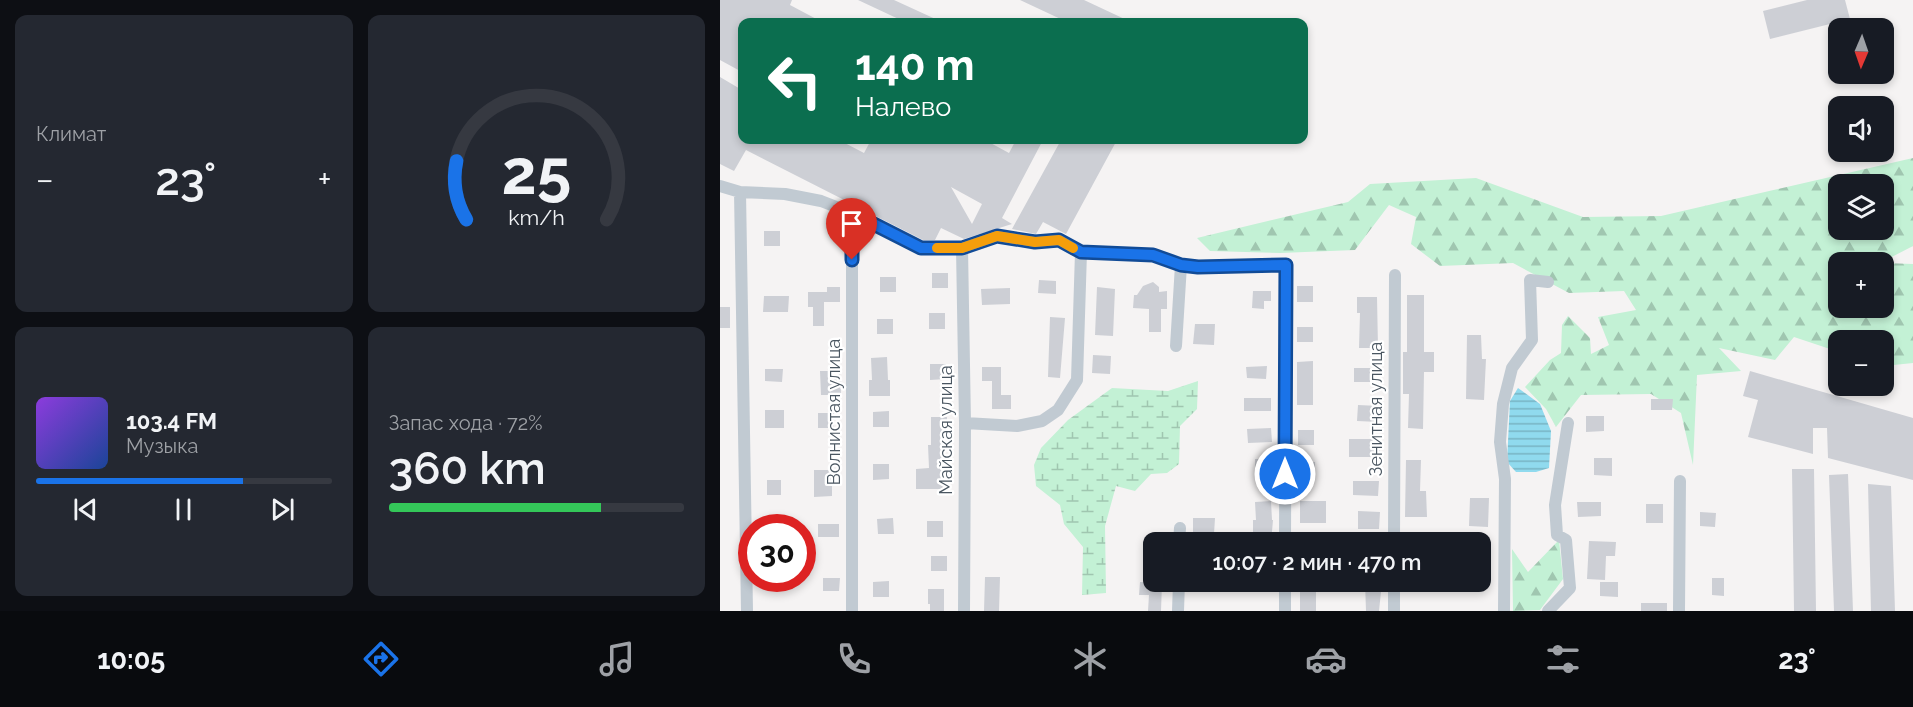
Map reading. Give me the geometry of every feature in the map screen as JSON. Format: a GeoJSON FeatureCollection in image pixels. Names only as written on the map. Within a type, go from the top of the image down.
{"type":"FeatureCollection","features":[{"type":"Feature","properties":{"kind":"street"},"geometry":{"type":"LineString","coordinates":[[720,186],[740,192],[785,194],[821,201],[852,213],[921,248],[962,248],[997,236],[1035,242],[1059,240],[1081,252],[1153,255],[1181,265],[1198,267],[1286,265],[1285,532]]}},
{"type":"Feature","properties":{"kind":"street"},"geometry":{"type":"LineString","coordinates":[[740,192],[747,611]]}},
{"type":"Feature","properties":{"kind":"street","name":"Волнистая улица"},"geometry":{"type":"LineString","coordinates":[[852,213],[852,611]]}},
{"type":"Feature","properties":{"kind":"street","name":"Майская улица"},"geometry":{"type":"LineString","coordinates":[[962,248],[965,423],[964,611]]}},
{"type":"Feature","properties":{"kind":"street"},"geometry":{"type":"LineString","coordinates":[[965,423],[1017,426],[1042,421],[1058,410],[1077,380],[1081,252]]}},
{"type":"Feature","properties":{"kind":"street"},"geometry":{"type":"LineString","coordinates":[[1176,346],[1181,265]]}},
{"type":"Feature","properties":{"kind":"street","name":"Зенитная улица"},"geometry":{"type":"LineString","coordinates":[[1394,532],[1395,275]]}},
{"type":"Feature","properties":{"kind":"street"},"geometry":{"type":"LineString","coordinates":[[1504,611],[1505,478],[1500,442],[1503,404],[1512,368],[1532,340],[1530,280],[1548,282]]}},
{"type":"Feature","properties":{"kind":"street"},"geometry":{"type":"LineString","coordinates":[[1548,611],[1570,588],[1566,540],[1557,535],[1555,505],[1568,423]]}},
{"type":"Feature","properties":{"kind":"street"},"geometry":{"type":"LineString","coordinates":[[1679,611],[1680,482]]}},
{"type":"Feature","properties":{"kind":"street"},"geometry":{"type":"LineString","coordinates":[[1178,611],[1179,592]]}},
{"type":"Feature","properties":{"kind":"street"},"geometry":{"type":"LineString","coordinates":[[1285,592],[1285,611]]}},
{"type":"Feature","properties":{"kind":"street"},"geometry":{"type":"LineString","coordinates":[[1394,592],[1394,611]]}},
{"type":"Feature","properties":{"kind":"green space"},"geometry":{"type":"Polygon","coordinates":[[[1913,158],[1913,246],[1894,256],[1894,252],[1828,252],[1828,318],[1894,318],[1894,263],[1913,264],[1913,363],[1894,365],[1894,330],[1828,330],[1828,348],[1794,337],[1775,360],[1719,348],[1741,371],[1697,375],[1693,465],[1681,413],[1651,394],[1581,395],[1556,427],[1546,409],[1525,387],[1550,360],[1561,353],[1562,325],[1568,316],[1590,338],[1591,354],[1609,345],[1598,317],[1636,310],[1624,291],[1569,293],[1513,263],[1440,266],[1411,244],[1416,217],[1389,205],[1355,250],[1280,253],[1210,251],[1197,238],[1348,202],[1370,184],[1476,178],[1583,217],[1661,216],[1828,178],[1828,240],[1894,240],[1894,174],[1843,174],[1913,158]]]}},
{"type":"Feature","properties":{"kind":"green space"},"geometry":{"type":"Polygon","coordinates":[[[1198,381],[1197,409],[1180,426],[1179,464],[1167,473],[1151,474],[1135,491],[1116,486],[1105,526],[1106,593],[1082,595],[1083,547],[1064,524],[1060,505],[1036,486],[1034,465],[1041,448],[1068,420],[1112,388],[1168,391],[1198,381]]]}},
{"type":"Feature","properties":{"kind":"green space"},"geometry":{"type":"Polygon","coordinates":[[[1559,540],[1563,579],[1540,610],[1513,611],[1512,549],[1528,572],[1559,540]]]}},
{"type":"Feature","properties":{"kind":"water"},"geometry":{"type":"Polygon","coordinates":[[[1518,388],[1540,404],[1551,431],[1549,468],[1536,472],[1516,472],[1507,462],[1510,401],[1518,388]]]}},
{"type":"Feature","properties":{"kind":"building"},"geometry":{"type":"Polygon","coordinates":[[[720,0],[792,0],[790,5],[814,18],[738,18],[738,70],[720,60],[720,0]]]}},
{"type":"Feature","properties":{"kind":"building"},"geometry":{"type":"Polygon","coordinates":[[[858,0],[894,0],[933,18],[896,18],[858,0]]]}},
{"type":"Feature","properties":{"kind":"building"},"geometry":{"type":"Polygon","coordinates":[[[1020,0],[1084,0],[1122,18],[1058,18],[1020,0]]]}},
{"type":"Feature","properties":{"kind":"building"},"geometry":{"type":"Polygon","coordinates":[[[1807,0],[1845,0],[1850,18],[1828,18],[1828,24],[1770,39],[1763,11],[1807,0]]]}},
{"type":"Feature","properties":{"kind":"building"},"geometry":{"type":"Polygon","coordinates":[[[720,77],[738,88],[738,144],[847,144],[864,153],[869,144],[992,144],[1009,153],[1014,144],[1041,144],[1002,218],[1012,224],[964,239],[941,228],[935,240],[923,240],[746,150],[734,171],[720,164],[720,77]],[[951,187],[972,224],[982,204],[951,187]]]}},
{"type":"Feature","properties":{"kind":"building"},"geometry":{"type":"Polygon","coordinates":[[[1059,144],[1115,144],[1066,234],[1043,222],[1036,234],[1012,229],[1059,144]]]}},
{"type":"Feature","properties":{"kind":"building"},"geometry":{"type":"Polygon","coordinates":[[[764,231],[780,231],[780,246],[764,246],[764,231]]]}},
{"type":"Feature","properties":{"kind":"building"},"geometry":{"type":"Polygon","coordinates":[[[932,273],[948,273],[948,288],[932,288],[932,273]]]}},
{"type":"Feature","properties":{"kind":"building"},"geometry":{"type":"Polygon","coordinates":[[[880,277],[896,277],[896,292],[880,292],[880,277]]]}},
{"type":"Feature","properties":{"kind":"building"},"geometry":{"type":"Polygon","coordinates":[[[1039,280],[1056,281],[1056,294],[1038,293],[1039,280]]]}},
{"type":"Feature","properties":{"kind":"building"},"geometry":{"type":"Polygon","coordinates":[[[1153,282],[1159,287],[1159,292],[1167,291],[1167,309],[1161,309],[1161,332],[1149,332],[1149,309],[1133,308],[1134,295],[1137,295],[1143,286],[1153,282]]]}},
{"type":"Feature","properties":{"kind":"building"},"geometry":{"type":"Polygon","coordinates":[[[1297,286],[1313,286],[1313,302],[1297,302],[1297,286]]]}},
{"type":"Feature","properties":{"kind":"building"},"geometry":{"type":"Polygon","coordinates":[[[827,287],[840,287],[840,302],[824,302],[824,326],[813,326],[813,307],[808,307],[808,292],[827,292],[827,287]]]}},
{"type":"Feature","properties":{"kind":"building"},"geometry":{"type":"Polygon","coordinates":[[[1097,287],[1115,289],[1113,336],[1095,335],[1097,287]]]}},
{"type":"Feature","properties":{"kind":"building"},"geometry":{"type":"Polygon","coordinates":[[[1010,288],[1010,304],[982,305],[981,289],[1010,288]]]}},
{"type":"Feature","properties":{"kind":"building"},"geometry":{"type":"Polygon","coordinates":[[[1253,291],[1271,291],[1271,301],[1264,301],[1264,309],[1252,308],[1253,291]]]}},
{"type":"Feature","properties":{"kind":"building"},"geometry":{"type":"Polygon","coordinates":[[[1407,295],[1424,295],[1424,352],[1434,352],[1434,372],[1424,372],[1423,429],[1408,428],[1409,394],[1403,394],[1403,352],[1407,352],[1407,295]]]}},
{"type":"Feature","properties":{"kind":"building"},"geometry":{"type":"Polygon","coordinates":[[[764,296],[789,296],[788,312],[763,312],[764,296]]]}},
{"type":"Feature","properties":{"kind":"building"},"geometry":{"type":"Polygon","coordinates":[[[1357,297],[1377,297],[1378,348],[1359,348],[1360,313],[1357,313],[1357,297]]]}},
{"type":"Feature","properties":{"kind":"building"},"geometry":{"type":"Polygon","coordinates":[[[720,307],[730,307],[730,328],[720,328],[720,307]]]}},
{"type":"Feature","properties":{"kind":"building"},"geometry":{"type":"Polygon","coordinates":[[[929,313],[945,313],[945,329],[929,329],[929,313]]]}},
{"type":"Feature","properties":{"kind":"building"},"geometry":{"type":"Polygon","coordinates":[[[1050,317],[1065,318],[1060,378],[1048,377],[1050,317]]]}},
{"type":"Feature","properties":{"kind":"building"},"geometry":{"type":"Polygon","coordinates":[[[877,319],[893,319],[893,334],[877,334],[877,319]]]}},
{"type":"Feature","properties":{"kind":"building"},"geometry":{"type":"Polygon","coordinates":[[[1195,324],[1215,324],[1214,345],[1193,344],[1195,324]]]}},
{"type":"Feature","properties":{"kind":"building"},"geometry":{"type":"Polygon","coordinates":[[[1297,327],[1313,327],[1313,342],[1297,342],[1297,327]]]}},
{"type":"Feature","properties":{"kind":"building"},"geometry":{"type":"Polygon","coordinates":[[[1467,335],[1481,335],[1482,359],[1486,359],[1484,400],[1466,399],[1467,335]]]}},
{"type":"Feature","properties":{"kind":"building"},"geometry":{"type":"Polygon","coordinates":[[[1093,355],[1111,356],[1110,374],[1092,373],[1093,355]]]}},
{"type":"Feature","properties":{"kind":"building"},"geometry":{"type":"Polygon","coordinates":[[[887,357],[890,396],[869,396],[869,380],[872,380],[871,358],[887,357]]]}},
{"type":"Feature","properties":{"kind":"building"},"geometry":{"type":"Polygon","coordinates":[[[1313,361],[1313,405],[1297,405],[1297,362],[1313,361]]]}},
{"type":"Feature","properties":{"kind":"building"},"geometry":{"type":"Polygon","coordinates":[[[930,364],[946,364],[946,379],[930,380],[930,364]]]}},
{"type":"Feature","properties":{"kind":"building"},"geometry":{"type":"Polygon","coordinates":[[[1267,366],[1266,379],[1247,378],[1246,367],[1267,366]]]}},
{"type":"Feature","properties":{"kind":"building"},"geometry":{"type":"Polygon","coordinates":[[[982,367],[1001,367],[1001,395],[1011,395],[1011,409],[992,409],[992,381],[982,381],[982,367]]]}},
{"type":"Feature","properties":{"kind":"building"},"geometry":{"type":"Polygon","coordinates":[[[1354,368],[1377,368],[1377,382],[1354,382],[1354,368]]]}},
{"type":"Feature","properties":{"kind":"building"},"geometry":{"type":"Polygon","coordinates":[[[765,369],[783,369],[782,382],[765,381],[765,369]]]}},
{"type":"Feature","properties":{"kind":"building"},"geometry":{"type":"Polygon","coordinates":[[[820,371],[840,371],[841,395],[821,395],[820,371]]]}},
{"type":"Feature","properties":{"kind":"building"},"geometry":{"type":"Polygon","coordinates":[[[1750,371],[1828,393],[1828,396],[1837,396],[1913,418],[1913,480],[1828,458],[1827,428],[1813,428],[1813,454],[1748,437],[1758,400],[1743,396],[1750,371]]]}},
{"type":"Feature","properties":{"kind":"building"},"geometry":{"type":"Polygon","coordinates":[[[1244,398],[1271,398],[1271,411],[1244,411],[1244,398]]]}},
{"type":"Feature","properties":{"kind":"building"},"geometry":{"type":"Polygon","coordinates":[[[1651,399],[1673,399],[1672,410],[1651,410],[1651,399]]]}},
{"type":"Feature","properties":{"kind":"building"},"geometry":{"type":"Polygon","coordinates":[[[1358,405],[1379,406],[1379,422],[1357,421],[1358,405]]]}},
{"type":"Feature","properties":{"kind":"building"},"geometry":{"type":"Polygon","coordinates":[[[765,410],[784,410],[784,428],[765,428],[765,410]]]}},
{"type":"Feature","properties":{"kind":"building"},"geometry":{"type":"Polygon","coordinates":[[[889,411],[889,427],[873,427],[873,412],[889,411]]]}},
{"type":"Feature","properties":{"kind":"building"},"geometry":{"type":"Polygon","coordinates":[[[818,413],[834,413],[834,428],[818,428],[818,413]]]}},
{"type":"Feature","properties":{"kind":"building"},"geometry":{"type":"Polygon","coordinates":[[[1586,416],[1604,416],[1604,431],[1586,432],[1586,416]]]}},
{"type":"Feature","properties":{"kind":"building"},"geometry":{"type":"Polygon","coordinates":[[[931,417],[947,417],[947,433],[944,433],[948,489],[916,489],[916,469],[929,468],[928,445],[931,445],[931,417]]]}},
{"type":"Feature","properties":{"kind":"building"},"geometry":{"type":"Polygon","coordinates":[[[1271,428],[1272,442],[1248,443],[1247,429],[1271,428]]]}},
{"type":"Feature","properties":{"kind":"building"},"geometry":{"type":"Polygon","coordinates":[[[1298,430],[1314,430],[1314,445],[1298,445],[1298,430]]]}},
{"type":"Feature","properties":{"kind":"building"},"geometry":{"type":"Polygon","coordinates":[[[1349,439],[1380,439],[1380,457],[1349,457],[1349,439]]]}},
{"type":"Feature","properties":{"kind":"building"},"geometry":{"type":"Polygon","coordinates":[[[1594,458],[1612,458],[1612,476],[1594,475],[1594,458]]]}},
{"type":"Feature","properties":{"kind":"building"},"geometry":{"type":"Polygon","coordinates":[[[1255,459],[1271,459],[1271,474],[1255,475],[1255,459]]]}},
{"type":"Feature","properties":{"kind":"building"},"geometry":{"type":"Polygon","coordinates":[[[1406,460],[1421,460],[1420,491],[1426,491],[1427,517],[1405,517],[1406,460]]]}},
{"type":"Feature","properties":{"kind":"building"},"geometry":{"type":"Polygon","coordinates":[[[1299,462],[1315,462],[1315,477],[1299,478],[1299,462]]]}},
{"type":"Feature","properties":{"kind":"building"},"geometry":{"type":"Polygon","coordinates":[[[873,464],[889,464],[889,479],[873,480],[873,464]]]}},
{"type":"Feature","properties":{"kind":"building"},"geometry":{"type":"Polygon","coordinates":[[[1792,469],[1814,469],[1816,611],[1794,611],[1792,469]]]}},
{"type":"Feature","properties":{"kind":"building"},"geometry":{"type":"Polygon","coordinates":[[[814,470],[832,470],[832,496],[814,497],[814,470]]]}},
{"type":"Feature","properties":{"kind":"building"},"geometry":{"type":"Polygon","coordinates":[[[1848,474],[1853,611],[1834,611],[1829,475],[1848,474]]]}},
{"type":"Feature","properties":{"kind":"building"},"geometry":{"type":"Polygon","coordinates":[[[767,480],[781,480],[781,495],[767,495],[767,480]]]}},
{"type":"Feature","properties":{"kind":"building"},"geometry":{"type":"Polygon","coordinates":[[[1353,481],[1379,481],[1378,496],[1353,495],[1353,481]]]}},
{"type":"Feature","properties":{"kind":"building"},"geometry":{"type":"Polygon","coordinates":[[[1868,484],[1891,486],[1895,611],[1871,611],[1868,484]]]}},
{"type":"Feature","properties":{"kind":"building"},"geometry":{"type":"Polygon","coordinates":[[[1470,498],[1489,498],[1488,527],[1469,526],[1470,498]]]}},
{"type":"Feature","properties":{"kind":"building"},"geometry":{"type":"Polygon","coordinates":[[[1271,501],[1272,532],[1253,532],[1253,520],[1256,520],[1255,502],[1271,501]]]}},
{"type":"Feature","properties":{"kind":"building"},"geometry":{"type":"Polygon","coordinates":[[[1300,501],[1326,501],[1326,523],[1300,523],[1300,501]]]}},
{"type":"Feature","properties":{"kind":"building"},"geometry":{"type":"Polygon","coordinates":[[[1577,502],[1601,502],[1601,516],[1578,517],[1577,502]]]}},
{"type":"Feature","properties":{"kind":"building"},"geometry":{"type":"Polygon","coordinates":[[[1646,504],[1663,504],[1663,523],[1646,523],[1646,504]]]}},
{"type":"Feature","properties":{"kind":"building"},"geometry":{"type":"Polygon","coordinates":[[[1358,511],[1380,512],[1379,529],[1358,529],[1358,511]]]}},
{"type":"Feature","properties":{"kind":"building"},"geometry":{"type":"Polygon","coordinates":[[[1700,512],[1716,513],[1715,527],[1700,526],[1700,512]]]}},
{"type":"Feature","properties":{"kind":"building"},"geometry":{"type":"Polygon","coordinates":[[[893,518],[894,534],[878,534],[877,519],[893,518]]]}},
{"type":"Feature","properties":{"kind":"building"},"geometry":{"type":"Polygon","coordinates":[[[1193,518],[1215,518],[1214,532],[1193,532],[1193,518]]]}},
{"type":"Feature","properties":{"kind":"building"},"geometry":{"type":"Polygon","coordinates":[[[927,521],[943,521],[943,537],[927,537],[927,521]]]}},
{"type":"Feature","properties":{"kind":"building"},"geometry":{"type":"Polygon","coordinates":[[[818,524],[839,524],[839,537],[818,537],[818,524]]]}},
{"type":"Feature","properties":{"kind":"building"},"geometry":{"type":"Polygon","coordinates":[[[1589,541],[1616,542],[1615,556],[1606,556],[1605,580],[1587,579],[1589,541]]]}},
{"type":"Feature","properties":{"kind":"building"},"geometry":{"type":"Polygon","coordinates":[[[931,556],[947,556],[947,571],[931,571],[931,556]]]}},
{"type":"Feature","properties":{"kind":"building"},"geometry":{"type":"Polygon","coordinates":[[[985,577],[1000,577],[999,611],[984,611],[985,577]]]}},
{"type":"Feature","properties":{"kind":"building"},"geometry":{"type":"Polygon","coordinates":[[[823,578],[840,578],[839,591],[823,591],[823,578]]]}},
{"type":"Feature","properties":{"kind":"building"},"geometry":{"type":"Polygon","coordinates":[[[1712,578],[1724,578],[1724,596],[1712,595],[1712,578]]]}},
{"type":"Feature","properties":{"kind":"building"},"geometry":{"type":"Polygon","coordinates":[[[889,581],[889,597],[873,597],[873,582],[889,581]]]}},
{"type":"Feature","properties":{"kind":"building"},"geometry":{"type":"Polygon","coordinates":[[[1140,582],[1143,582],[1143,592],[1162,592],[1161,611],[1148,611],[1149,595],[1139,595],[1140,582]]]}},
{"type":"Feature","properties":{"kind":"building"},"geometry":{"type":"Polygon","coordinates":[[[1600,582],[1618,582],[1618,597],[1600,596],[1600,582]]]}},
{"type":"Feature","properties":{"kind":"building"},"geometry":{"type":"Polygon","coordinates":[[[928,589],[944,589],[944,611],[930,611],[928,589]]]}},
{"type":"Feature","properties":{"kind":"building"},"geometry":{"type":"Polygon","coordinates":[[[1300,592],[1316,592],[1316,611],[1300,611],[1300,592]]]}},
{"type":"Feature","properties":{"kind":"building"},"geometry":{"type":"Polygon","coordinates":[[[1365,592],[1381,592],[1379,611],[1366,611],[1365,592]]]}},
{"type":"Feature","properties":{"kind":"building"},"geometry":{"type":"Polygon","coordinates":[[[1641,603],[1667,603],[1667,611],[1641,611],[1641,603]]]}},
{"type":"Feature","properties":{"kind":"slow traffic"},"geometry":{"type":"LineString","coordinates":[[937,248],[962,248],[997,236],[1035,242],[1059,240],[1073,248]]}},
{"type":"Feature","properties":{"kind":"route"},"geometry":{"type":"LineString","coordinates":[[852,260],[852,213],[921,248],[962,248],[997,236],[1035,242],[1059,240],[1081,252],[1153,255],[1181,265],[1198,267],[1286,265],[1285,474]]}}]}
